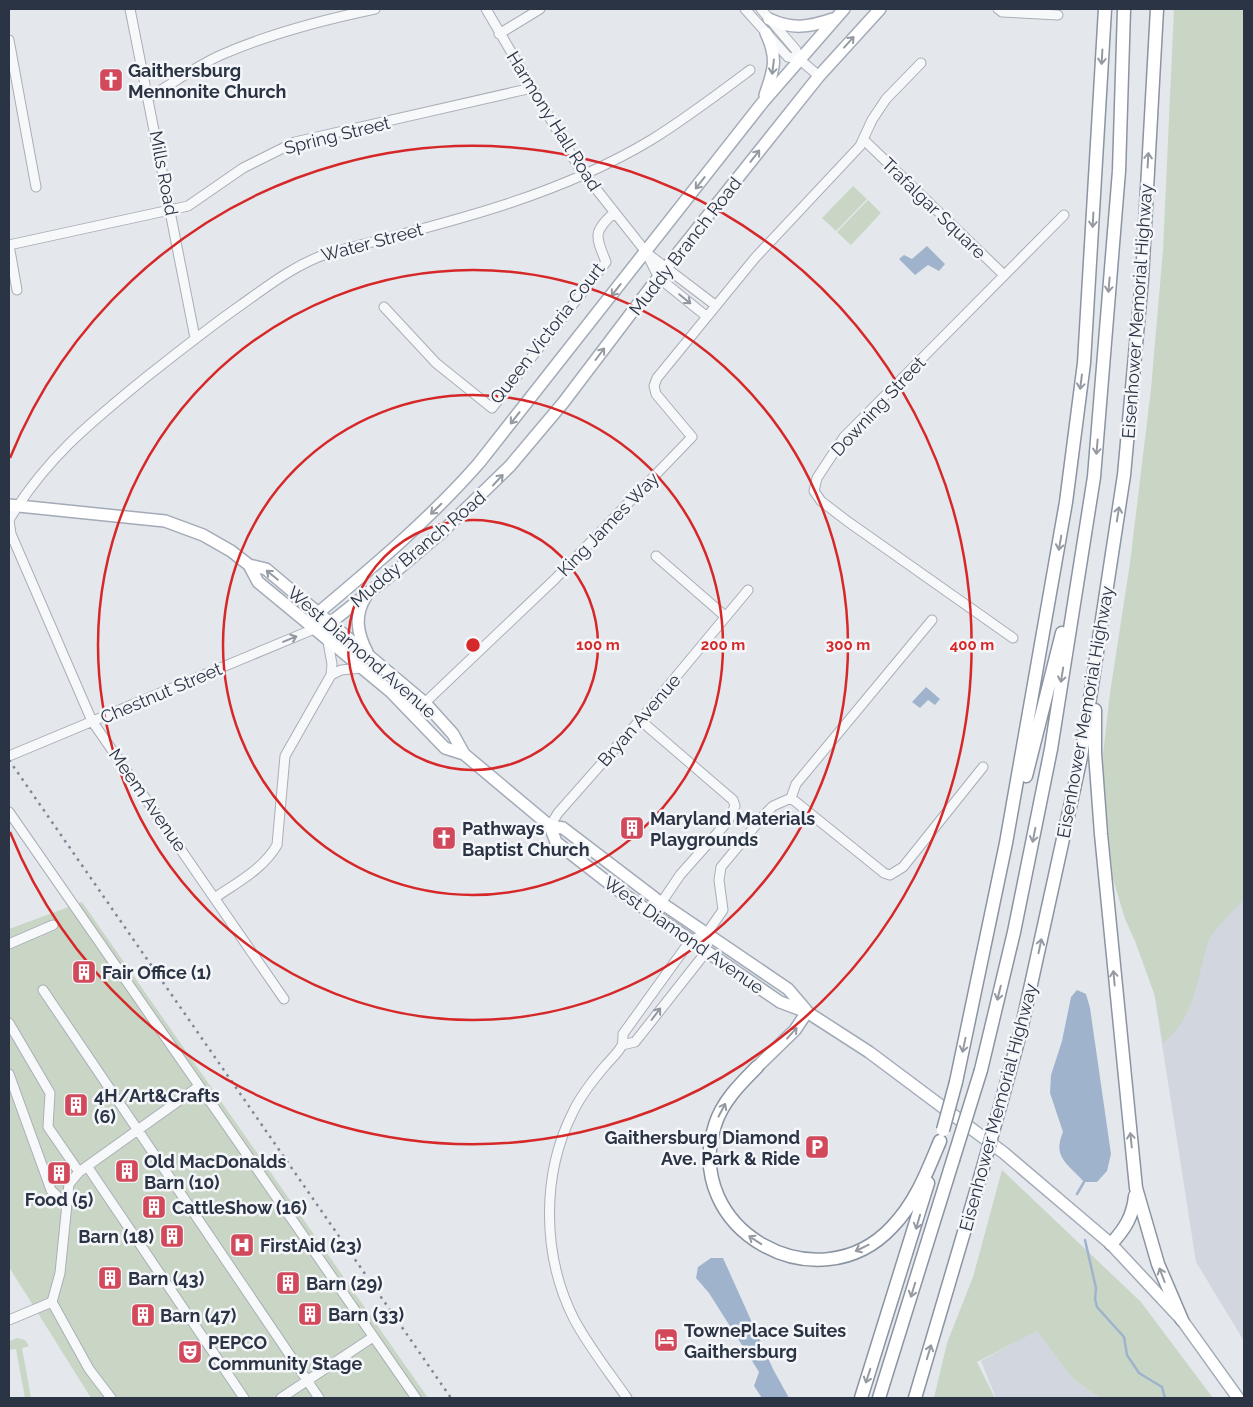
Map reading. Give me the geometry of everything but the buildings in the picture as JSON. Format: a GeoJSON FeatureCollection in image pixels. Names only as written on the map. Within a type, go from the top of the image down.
{"type":"FeatureCollection","features":[{"type":"Feature","properties":{"kind":"highway"},"geometry":{"type":"LineString","coordinates":[[861,1398],[916,1227],[956,1082],[1006,843],[1066,502],[1084,362],[1105,9]]}},
{"type":"Feature","properties":{"kind":"highway"},"geometry":{"type":"LineString","coordinates":[[879,1398],[981,1070],[1014,932],[1051,749],[1094,476],[1118,181],[1124,9]]}},
{"type":"Feature","properties":{"kind":"highway","name":"Eisenhower Memorial Highway"},"geometry":{"type":"LineString","coordinates":[[915,1398],[980,1178],[1021,1030],[1081,757],[1124,475],[1142,279],[1157,9]]}},
{"type":"Feature","properties":{"kind":"highway"},"geometry":{"type":"LineString","coordinates":[[984,946],[1081,557]]}},
{"type":"Feature","properties":{"kind":"highway"},"geometry":{"type":"LineString","coordinates":[[1094,670],[1095,753],[1098,791],[1121,1054],[1136,1188],[1158,1264],[1182,1320]]}},
{"type":"Feature","properties":{"kind":"highway"},"geometry":{"type":"LineString","coordinates":[[757,1067],[736,1088],[715,1124],[710,1161],[717,1196],[722,1207],[745,1234],[769,1250],[798,1258],[829,1259],[846,1255],[870,1244],[891,1228],[918,1192],[941,1136]]}},
{"type":"Feature","properties":{"kind":"highway"},"geometry":{"type":"LineString","coordinates":[[1112,1244],[1124,1230],[1134,1210],[1136,1188]]}},
{"type":"Feature","properties":{"kind":"main road","name":"Muddy Branch Road"},"geometry":{"type":"LineString","coordinates":[[318,613],[412,532],[454,491],[646,252],[763,102],[844,9]]}},
{"type":"Feature","properties":{"kind":"main road","name":"Muddy Branch Road"},"geometry":{"type":"LineString","coordinates":[[314,629],[330,623],[442,532],[510,466],[563,403],[818,76],[880,9]]}},
{"type":"Feature","properties":{"kind":"main road"},"geometry":{"type":"LineString","coordinates":[[769,19],[788,27],[808,28],[835,18]]}},
{"type":"Feature","properties":{"kind":"main road"},"geometry":{"type":"LineString","coordinates":[[763,102],[774,68],[773,48],[766,32]]}},
{"type":"Feature","properties":{"kind":"main road","name":"West Diamond Avenue"},"geometry":{"type":"LineString","coordinates":[[13,505],[165,521],[212,539],[249,565],[266,569],[425,704],[453,734],[464,754],[550,826],[556,842],[653,915],[780,1002],[807,1012],[869,1052],[996,1147],[1112,1244],[1182,1320],[1238,1398]]}},
{"type":"Feature","properties":{"kind":"main road","name":"West Diamond Avenue"},"geometry":{"type":"LineString","coordinates":[[249,565],[258,582],[328,642],[362,668],[413,714],[446,748],[464,754]]}},
{"type":"Feature","properties":{"kind":"main road"},"geometry":{"type":"LineString","coordinates":[[368,592],[362,602],[357,624],[368,656]]}},
{"type":"Feature","properties":{"kind":"main road"},"geometry":{"type":"LineString","coordinates":[[314,629],[318,613]]}},
{"type":"Feature","properties":{"kind":"main road","name":"West Diamond Avenue"},"geometry":{"type":"LineString","coordinates":[[550,826],[563,828],[660,902],[788,989],[807,1012]]}},
{"type":"Feature","properties":{"kind":"main road"},"geometry":{"type":"LineString","coordinates":[[757,1067],[796,1030],[807,1012]]}},
{"type":"Feature","properties":{"kind":"street","name":"Mills Road"},"geometry":{"type":"LineString","coordinates":[[130,9],[195,338]]}},
{"type":"Feature","properties":{"kind":"street"},"geometry":{"type":"LineString","coordinates":[[148,98],[219,56],[265,37],[317,21],[375,9]]}},
{"type":"Feature","properties":{"kind":"street","name":"Harmony Hall Road"},"geometry":{"type":"LineString","coordinates":[[486,9],[584,174],[646,252]]}},
{"type":"Feature","properties":{"kind":"street"},"geometry":{"type":"LineString","coordinates":[[500,34],[540,9]]}},
{"type":"Feature","properties":{"kind":"street"},"geometry":{"type":"LineString","coordinates":[[745,9],[788,57],[799,60],[818,76]]}},
{"type":"Feature","properties":{"kind":"street"},"geometry":{"type":"LineString","coordinates":[[761,9],[796,50],[799,60]]}},
{"type":"Feature","properties":{"kind":"street"},"geometry":{"type":"LineString","coordinates":[[998,9],[1002,12],[1058,15]]}},
{"type":"Feature","properties":{"kind":"street"},"geometry":{"type":"LineString","coordinates":[[9,40],[36,188]]}},
{"type":"Feature","properties":{"kind":"street","name":"King James Way"},"geometry":{"type":"LineString","coordinates":[[413,714],[555,579],[692,437],[656,394],[654,386],[657,378],[715,305],[784,225],[864,140],[872,120],[886,99],[921,63]]}},
{"type":"Feature","properties":{"kind":"street","name":"Water Street"},"geometry":{"type":"LineString","coordinates":[[13,505],[84,427],[195,338],[312,258],[496,207],[584,174],[650,140],[750,70]]}},
{"type":"Feature","properties":{"kind":"street","name":"Spring Street"},"geometry":{"type":"LineString","coordinates":[[17,290],[9,245],[188,206],[243,168],[295,142],[532,88]]}},
{"type":"Feature","properties":{"kind":"street","name":"Trafalgar Square"},"geometry":{"type":"LineString","coordinates":[[864,140],[1004,275]]}},
{"type":"Feature","properties":{"kind":"street","name":"Queen Victoria Court"},"geometry":{"type":"LineString","coordinates":[[384,307],[436,363],[492,408],[606,262],[598,241],[598,231],[602,223],[614,213]]}},
{"type":"Feature","properties":{"kind":"street","name":"Downing Street"},"geometry":{"type":"LineString","coordinates":[[1013,638],[847,522],[821,501],[814,491],[817,478],[844,437],[1064,215]]}},
{"type":"Feature","properties":{"kind":"street"},"geometry":{"type":"LineString","coordinates":[[646,252],[715,305]]}},
{"type":"Feature","properties":{"kind":"street"},"geometry":{"type":"LineString","coordinates":[[646,252],[659,278],[706,316]]}},
{"type":"Feature","properties":{"kind":"street","name":"Meem Avenue"},"geometry":{"type":"LineString","coordinates":[[13,505],[10,520],[11,534],[92,721],[216,897],[284,999]]}},
{"type":"Feature","properties":{"kind":"street"},"geometry":{"type":"LineString","coordinates":[[656,556],[726,618]]}},
{"type":"Feature","properties":{"kind":"street","name":"Bryan Avenue"},"geometry":{"type":"LineString","coordinates":[[550,826],[558,813],[640,720],[748,590]]}},
{"type":"Feature","properties":{"kind":"street"},"geometry":{"type":"LineString","coordinates":[[932,620],[796,784],[791,798],[877,868],[890,875],[903,867],[983,767]]}},
{"type":"Feature","properties":{"kind":"street","name":"Chestnut Street"},"geometry":{"type":"LineString","coordinates":[[9,756],[314,629]]}},
{"type":"Feature","properties":{"kind":"street"},"geometry":{"type":"LineString","coordinates":[[216,897],[251,874],[270,856],[277,845],[285,756],[331,675],[332,664],[328,642]]}},
{"type":"Feature","properties":{"kind":"street"},"geometry":{"type":"LineString","coordinates":[[331,675],[341,670],[362,668]]}},
{"type":"Feature","properties":{"kind":"street"},"geometry":{"type":"LineString","coordinates":[[640,720],[733,800],[734,811],[728,821],[680,875],[653,915]]}},
{"type":"Feature","properties":{"kind":"street","name":"West Diamond Avenue"},"geometry":{"type":"LineString","coordinates":[[707,933],[723,910],[719,876],[723,863],[769,810],[791,798]]}},
{"type":"Feature","properties":{"kind":"street"},"geometry":{"type":"LineString","coordinates":[[9,812],[198,1087],[416,1398]]}},
{"type":"Feature","properties":{"kind":"street"},"geometry":{"type":"LineString","coordinates":[[9,944],[53,925]]}},
{"type":"Feature","properties":{"kind":"street"},"geometry":{"type":"LineString","coordinates":[[622,1045],[635,1042],[706,952],[707,933],[690,941],[624,1034],[622,1045],[588,1086],[573,1111],[558,1150],[550,1199],[554,1258],[565,1298],[590,1346],[627,1398]]}},
{"type":"Feature","properties":{"kind":"street"},"geometry":{"type":"LineString","coordinates":[[43,990],[319,1398]]}},
{"type":"Feature","properties":{"kind":"street"},"geometry":{"type":"LineString","coordinates":[[9,1023],[50,1093],[48,1127],[79,1172]]}},
{"type":"Feature","properties":{"kind":"street"},"geometry":{"type":"LineString","coordinates":[[9,1074],[51,1190],[66,1204]]}},
{"type":"Feature","properties":{"kind":"street"},"geometry":{"type":"LineString","coordinates":[[111,1398],[88,1369],[52,1302],[60,1273],[69,1184],[79,1172],[198,1087]]}},
{"type":"Feature","properties":{"kind":"street"},"geometry":{"type":"LineString","coordinates":[[88,1166],[244,1398]]}},
{"type":"Feature","properties":{"kind":"street"},"geometry":{"type":"LineString","coordinates":[[9,1320],[52,1302]]}},
{"type":"Feature","properties":{"kind":"street"},"geometry":{"type":"LineString","coordinates":[[281,1398],[374,1337]]}},
{"type":"Feature","properties":{"kind":"shaded area"},"geometry":{"type":"Polygon","coordinates":[[[1244,9],[1244,1341],[1196,1262],[1125,806],[1244,9]]]}},
{"type":"Feature","properties":{"kind":"shaded area"},"geometry":{"type":"Polygon","coordinates":[[[1037,1330],[1073,1379],[1100,1398],[996,1398],[981,1361],[1037,1330]]]}},
{"type":"Feature","properties":{"kind":"green space"},"geometry":{"type":"Polygon","coordinates":[[[1174,9],[1244,9],[1244,899],[1211,936],[1189,1008],[1183,1021],[1163,1043],[1156,999],[1125,919],[1113,879],[1103,754],[1110,693],[1130,563],[1151,389],[1163,250],[1174,9]]]}},
{"type":"Feature","properties":{"kind":"green space"},"geometry":{"type":"Polygon","coordinates":[[[853,186],[867,199],[836,231],[822,218],[853,186]]]}},
{"type":"Feature","properties":{"kind":"green space"},"geometry":{"type":"Polygon","coordinates":[[[868,200],[881,213],[851,245],[837,232],[868,200]]]}},
{"type":"Feature","properties":{"kind":"green space"},"geometry":{"type":"Polygon","coordinates":[[[82,902],[428,1398],[91,1398],[9,1267],[9,929],[82,902]]]}},
{"type":"Feature","properties":{"kind":"green space"},"geometry":{"type":"Polygon","coordinates":[[[1002,1170],[1141,1302],[1213,1398],[1100,1398],[1073,1379],[1037,1331],[977,1362],[995,1398],[934,1398],[947,1343],[973,1277],[1002,1170]]]}},
{"type":"Feature","properties":{"kind":"green space"},"geometry":{"type":"Polygon","coordinates":[[[17,1338],[25,1340],[29,1346],[22,1348],[31,1398],[25,1398],[16,1349],[9,1350],[10,1341],[17,1338]]]}},
{"type":"Feature","properties":{"kind":"water"},"geometry":{"type":"Polygon","coordinates":[[[927,246],[945,264],[939,271],[928,265],[915,275],[899,259],[904,255],[912,259],[927,246]]]}},
{"type":"Feature","properties":{"kind":"water"},"geometry":{"type":"Polygon","coordinates":[[[926,687],[940,699],[935,705],[928,700],[920,708],[912,702],[926,687]]]}},
{"type":"Feature","properties":{"kind":"water"},"geometry":{"type":"Polygon","coordinates":[[[1077,990],[1086,994],[1090,1008],[1111,1154],[1107,1171],[1097,1182],[1084,1182],[1063,1160],[1059,1148],[1063,1132],[1050,1093],[1051,1075],[1062,1041],[1071,997],[1077,990]]]}},
{"type":"Feature","properties":{"kind":"water"},"geometry":{"type":"Polygon","coordinates":[[[711,1258],[723,1258],[773,1369],[789,1398],[762,1398],[754,1386],[759,1372],[709,1293],[696,1278],[698,1267],[711,1258]]]}},
{"type":"Feature","properties":{"kind":"waterway"},"geometry":{"type":"LineString","coordinates":[[1077,1194],[1084,1182]]}},
{"type":"Feature","properties":{"kind":"waterway"},"geometry":{"type":"LineString","coordinates":[[1085,1240],[1096,1288],[1095,1299],[1097,1307],[1124,1337],[1127,1355],[1139,1373],[1162,1387],[1165,1398]]}},
{"type":"Feature","properties":{"kind":"railway"},"geometry":{"type":"LineString","coordinates":[[9,760],[451,1398]]}},
{"type":"Feature","properties":{"kind":"place","name":"Gaithersburg Mennonite Church"},"geometry":{"type":"Point","coordinates":[111,80]}},
{"type":"Feature","properties":{"kind":"place","name":"Maryland Materials Playgrounds"},"geometry":{"type":"Point","coordinates":[632,828]}},
{"type":"Feature","properties":{"kind":"place","name":"Pathways Baptist Church"},"geometry":{"type":"Point","coordinates":[444,838]}},
{"type":"Feature","properties":{"kind":"place","name":"Fair Office (1)"},"geometry":{"type":"Point","coordinates":[84,972]}},
{"type":"Feature","properties":{"kind":"place","name":"4H/Art&Crafts (6)"},"geometry":{"type":"Point","coordinates":[76,1105]}},
{"type":"Feature","properties":{"kind":"place","name":"Gaithersburg Diamond Ave. Park & Ride"},"geometry":{"type":"Point","coordinates":[817,1147]}},
{"type":"Feature","properties":{"kind":"place","name":"Old MacDonalds Barn (10)"},"geometry":{"type":"Point","coordinates":[127,1171]}},
{"type":"Feature","properties":{"kind":"place","name":"Food (5)"},"geometry":{"type":"Point","coordinates":[59,1173]}},
{"type":"Feature","properties":{"kind":"place","name":"CattleShow (16)"},"geometry":{"type":"Point","coordinates":[154,1207]}},
{"type":"Feature","properties":{"kind":"place","name":"Barn (18)"},"geometry":{"type":"Point","coordinates":[172,1236]}},
{"type":"Feature","properties":{"kind":"place","name":"FirstAid (23)"},"geometry":{"type":"Point","coordinates":[242,1245]}},
{"type":"Feature","properties":{"kind":"place","name":"Barn (43)"},"geometry":{"type":"Point","coordinates":[110,1278]}},
{"type":"Feature","properties":{"kind":"place","name":"Barn (29)"},"geometry":{"type":"Point","coordinates":[288,1283]}},
{"type":"Feature","properties":{"kind":"place","name":"Barn (33)"},"geometry":{"type":"Point","coordinates":[310,1314]}},
{"type":"Feature","properties":{"kind":"place","name":"Barn (47)"},"geometry":{"type":"Point","coordinates":[143,1315]}},
{"type":"Feature","properties":{"kind":"place","name":"TownePlace Suites Gaithersburg"},"geometry":{"type":"Point","coordinates":[666,1340]}},
{"type":"Feature","properties":{"kind":"place","name":"PEPCO Community Stage"},"geometry":{"type":"Point","coordinates":[190,1352]}}]}
